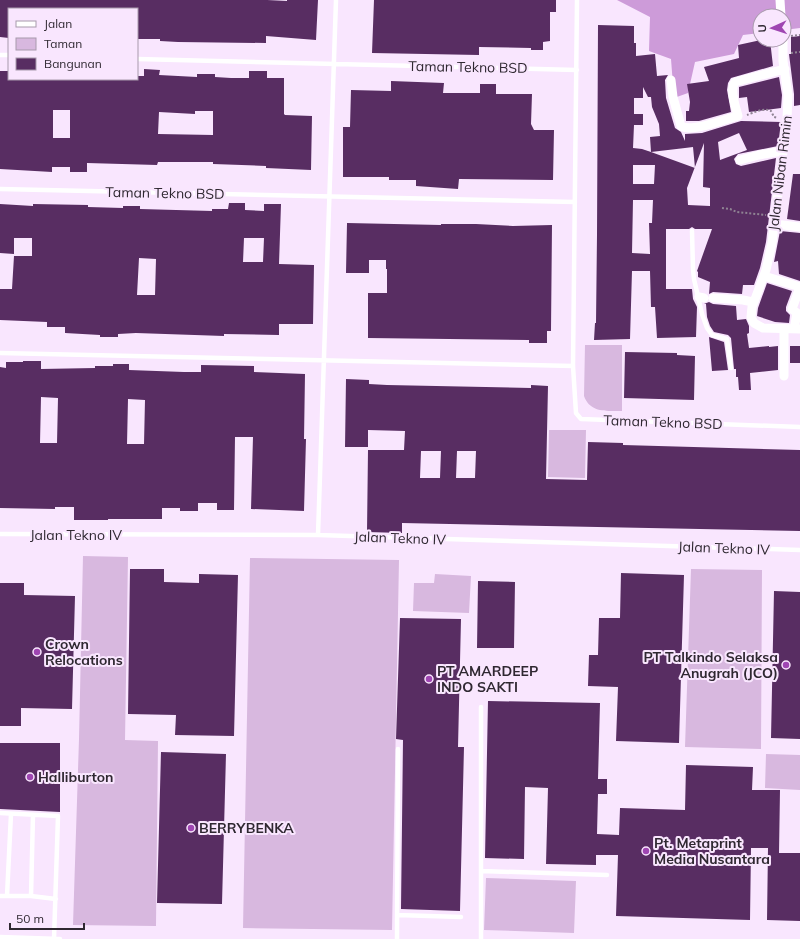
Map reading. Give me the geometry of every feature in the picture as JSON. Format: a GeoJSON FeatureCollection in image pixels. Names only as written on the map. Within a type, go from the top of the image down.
{"type":"FeatureCollection","features":[{"type":"Feature","properties":{"kind":"street","name":"Jalan Niban Rimin"},"geometry":{"type":"LineString","coordinates":[[753,302],[764,276],[772,243],[787,119],[788,95],[783,48]]}},
{"type":"Feature","properties":{"kind":"street"},"geometry":{"type":"LineString","coordinates":[[671,80],[673,97],[681,127],[704,126],[738,116],[734,97],[734,83],[785,69]]}},
{"type":"Feature","properties":{"kind":"street"},"geometry":{"type":"LineString","coordinates":[[740,160],[782,151]]}},
{"type":"Feature","properties":{"kind":"street"},"geometry":{"type":"LineString","coordinates":[[775,220],[800,227]]}},
{"type":"Feature","properties":{"kind":"street"},"geometry":{"type":"LineString","coordinates":[[705,298],[753,302],[751,319],[754,323],[763,328],[797,329],[797,313],[792,309],[800,287],[764,276]]}},
{"type":"Feature","properties":{"kind":"street"},"geometry":{"type":"LineString","coordinates":[[784,329],[784,376]]}},
{"type":"Feature","properties":{"kind":"lane"},"geometry":{"type":"LineString","coordinates":[[318,535],[336,0]]}},
{"type":"Feature","properties":{"kind":"lane","name":"Taman Tekno BSD"},"geometry":{"type":"LineString","coordinates":[[577,0],[573,366],[576,413],[581,419],[800,427]]}},
{"type":"Feature","properties":{"kind":"lane","name":"Taman Tekno BSD"},"geometry":{"type":"LineString","coordinates":[[138,59],[577,70]]}},
{"type":"Feature","properties":{"kind":"lane","name":"Taman Tekno BSD"},"geometry":{"type":"LineString","coordinates":[[0,189],[575,202]]}},
{"type":"Feature","properties":{"kind":"lane"},"geometry":{"type":"LineString","coordinates":[[692,231],[693,269],[705,298],[702,314],[711,334],[727,339],[731,368]]}},
{"type":"Feature","properties":{"kind":"lane"},"geometry":{"type":"LineString","coordinates":[[0,352],[573,366]]}},
{"type":"Feature","properties":{"kind":"lane","name":"Jalan Tekno IV"},"geometry":{"type":"LineString","coordinates":[[0,534],[318,535],[800,550]]}},
{"type":"Feature","properties":{"kind":"lane"},"geometry":{"type":"LineString","coordinates":[[481,707],[481,939]]}},
{"type":"Feature","properties":{"kind":"lane"},"geometry":{"type":"LineString","coordinates":[[397,939],[398,749]]}},
{"type":"Feature","properties":{"kind":"lane"},"geometry":{"type":"LineString","coordinates":[[0,813],[58,816],[54,939]]}},
{"type":"Feature","properties":{"kind":"lane"},"geometry":{"type":"LineString","coordinates":[[7,896],[11,814]]}},
{"type":"Feature","properties":{"kind":"lane"},"geometry":{"type":"LineString","coordinates":[[31,896],[32,815]]}},
{"type":"Feature","properties":{"kind":"lane"},"geometry":{"type":"LineString","coordinates":[[481,871],[607,875]]}},
{"type":"Feature","properties":{"kind":"lane"},"geometry":{"type":"LineString","coordinates":[[0,896],[31,896],[56,899]]}},
{"type":"Feature","properties":{"kind":"lane"},"geometry":{"type":"LineString","coordinates":[[397,915],[461,917]]}},
{"type":"Feature","properties":{"kind":"lane"},"geometry":{"type":"LineString","coordinates":[[0,937],[60,939]]}},
{"type":"Feature","properties":{"kind":"path"},"geometry":{"type":"LineString","coordinates":[[738,116],[768,110],[772,112],[774,117],[787,119]]}},
{"type":"Feature","properties":{"kind":"path"},"geometry":{"type":"LineString","coordinates":[[722,208],[775,220]]}},
{"type":"Feature","properties":{"kind":"green space"},"geometry":{"type":"Polygon","coordinates":[[[585,345],[622,345],[622,411],[600,410],[590,406],[587,402],[584,396],[585,345]]]}},
{"type":"Feature","properties":{"kind":"green space"},"geometry":{"type":"Polygon","coordinates":[[[549,430],[586,430],[585,478],[548,477],[549,430]]]}},
{"type":"Feature","properties":{"kind":"green space"},"geometry":{"type":"Polygon","coordinates":[[[83,556],[128,557],[125,740],[158,741],[156,926],[73,925],[83,556]]]}},
{"type":"Feature","properties":{"kind":"green space"},"geometry":{"type":"Polygon","coordinates":[[[250,558],[399,560],[392,930],[243,928],[250,558]]]}},
{"type":"Feature","properties":{"kind":"green space"},"geometry":{"type":"Polygon","coordinates":[[[691,569],[762,570],[761,749],[685,747],[691,569]]]}},
{"type":"Feature","properties":{"kind":"green space"},"geometry":{"type":"Polygon","coordinates":[[[435,574],[471,576],[469,613],[413,611],[414,583],[434,583],[435,574]]]}},
{"type":"Feature","properties":{"kind":"green space"},"geometry":{"type":"Polygon","coordinates":[[[766,754],[800,755],[800,790],[765,788],[766,754]]]}},
{"type":"Feature","properties":{"kind":"green space"},"geometry":{"type":"Polygon","coordinates":[[[486,878],[576,881],[574,933],[484,930],[486,878]]]}},
{"type":"Feature","properties":{"kind":"shaded area"},"geometry":{"type":"Polygon","coordinates":[[[617,0],[800,0],[800,28],[792,29],[792,8],[752,8],[752,34],[743,35],[734,54],[695,62],[688,93],[674,98],[671,59],[649,51],[650,17],[617,0]]]}},
{"type":"Feature","properties":{"kind":"building"},"geometry":{"type":"Polygon","coordinates":[[[0,0],[318,0],[316,40],[266,36],[266,43],[178,42],[160,41],[160,39],[138,39],[138,8],[8,8],[8,38],[0,37],[0,0]]]}},
{"type":"Feature","properties":{"kind":"building"},"geometry":{"type":"Polygon","coordinates":[[[374,0],[556,0],[556,12],[550,12],[550,41],[543,42],[543,50],[531,50],[531,48],[479,47],[479,55],[372,53],[374,0]]]}},
{"type":"Feature","properties":{"kind":"building"},"geometry":{"type":"Polygon","coordinates":[[[598,25],[634,26],[636,56],[655,54],[657,76],[668,75],[665,80],[666,98],[675,128],[681,132],[685,141],[685,134],[702,133],[741,121],[781,122],[778,146],[738,154],[734,159],[736,164],[741,166],[776,158],[766,242],[760,268],[754,285],[743,285],[742,294],[713,292],[709,294],[710,282],[698,277],[697,271],[712,229],[695,229],[692,227],[689,229],[666,229],[666,289],[692,289],[693,299],[697,307],[696,337],[657,338],[655,307],[651,307],[650,271],[632,271],[630,339],[594,340],[596,323],[598,25]],[[643,87],[643,98],[634,98],[634,114],[643,114],[643,125],[634,125],[633,148],[651,152],[650,137],[660,136],[659,124],[652,107],[651,97],[648,97],[643,87]],[[739,133],[718,142],[720,160],[747,150],[739,133]],[[704,143],[695,167],[693,147],[651,152],[695,168],[687,188],[688,205],[710,206],[710,188],[703,187],[704,143]],[[633,165],[633,184],[654,184],[655,165],[633,165]],[[633,200],[632,253],[650,254],[649,223],[652,223],[653,200],[633,200]]]}},
{"type":"Feature","properties":{"kind":"building"},"geometry":{"type":"Polygon","coordinates":[[[800,36],[800,105],[794,106],[789,54],[791,54],[792,37],[800,36]]]}},
{"type":"Feature","properties":{"kind":"building"},"geometry":{"type":"Polygon","coordinates":[[[752,42],[752,48],[771,48],[773,66],[731,78],[728,83],[727,90],[731,112],[699,121],[686,121],[686,111],[689,111],[690,102],[687,84],[709,81],[704,67],[739,58],[738,45],[752,42]]]}},
{"type":"Feature","properties":{"kind":"building"},"geometry":{"type":"Polygon","coordinates":[[[144,69],[160,70],[159,75],[197,77],[197,74],[215,74],[215,77],[231,78],[249,78],[249,71],[267,71],[267,78],[284,78],[284,114],[312,116],[311,170],[266,168],[266,166],[213,164],[213,162],[158,162],[157,165],[87,163],[87,172],[70,172],[70,167],[52,167],[52,172],[0,169],[0,71],[8,71],[8,80],[138,80],[138,76],[144,76],[144,69]],[[53,110],[53,138],[70,138],[70,110],[53,110]],[[195,111],[195,114],[159,112],[158,134],[213,135],[213,111],[195,111]]]}},
{"type":"Feature","properties":{"kind":"building"},"geometry":{"type":"Polygon","coordinates":[[[779,77],[782,95],[781,108],[749,112],[747,97],[739,98],[739,87],[779,77]]]}},
{"type":"Feature","properties":{"kind":"building"},"geometry":{"type":"Polygon","coordinates":[[[391,81],[444,83],[443,93],[480,93],[480,84],[496,84],[496,94],[532,94],[531,124],[534,130],[554,130],[553,180],[459,179],[458,189],[416,186],[416,180],[389,180],[389,177],[343,177],[343,127],[350,127],[351,90],[391,91],[391,81]]]}},
{"type":"Feature","properties":{"kind":"building"},"geometry":{"type":"Polygon","coordinates":[[[793,174],[800,174],[800,221],[787,219],[793,174]]]}},
{"type":"Feature","properties":{"kind":"building"},"geometry":{"type":"Polygon","coordinates":[[[229,203],[245,203],[245,210],[264,211],[264,204],[281,204],[279,264],[314,265],[313,324],[279,324],[279,335],[224,334],[224,336],[136,333],[118,334],[118,337],[100,337],[100,335],[65,333],[65,327],[47,327],[47,322],[0,320],[0,289],[12,289],[14,256],[32,256],[32,238],[14,238],[14,254],[0,253],[0,204],[33,206],[33,204],[88,205],[88,207],[123,208],[123,206],[140,206],[140,209],[212,211],[212,209],[228,209],[229,203]],[[244,238],[243,262],[263,262],[264,238],[244,238]],[[139,258],[137,295],[155,295],[156,259],[139,258]]]}},
{"type":"Feature","properties":{"kind":"building"},"geometry":{"type":"Polygon","coordinates":[[[347,223],[441,225],[476,224],[513,226],[552,225],[551,331],[547,331],[547,343],[529,343],[529,340],[368,338],[368,293],[387,293],[386,260],[369,260],[369,273],[346,273],[347,223]]]}},
{"type":"Feature","properties":{"kind":"building"},"geometry":{"type":"Polygon","coordinates":[[[780,231],[800,233],[800,281],[779,274],[778,261],[774,262],[780,231]]]}},
{"type":"Feature","properties":{"kind":"building"},"geometry":{"type":"Polygon","coordinates":[[[767,283],[792,291],[786,307],[786,311],[790,315],[789,323],[775,322],[757,316],[758,308],[767,283]]]}},
{"type":"Feature","properties":{"kind":"building"},"geometry":{"type":"Polygon","coordinates":[[[709,302],[713,304],[736,306],[737,320],[746,319],[749,326],[749,333],[747,334],[749,348],[778,346],[778,370],[750,373],[751,390],[739,390],[738,377],[736,377],[736,369],[734,369],[731,338],[728,335],[714,332],[710,326],[707,317],[706,304],[704,304],[709,302]]]}},
{"type":"Feature","properties":{"kind":"building"},"geometry":{"type":"Polygon","coordinates":[[[709,337],[724,342],[728,370],[712,371],[709,337]]]}},
{"type":"Feature","properties":{"kind":"building"},"geometry":{"type":"Polygon","coordinates":[[[790,346],[800,346],[800,363],[790,363],[790,346]]]}},
{"type":"Feature","properties":{"kind":"building"},"geometry":{"type":"Polygon","coordinates":[[[625,352],[677,353],[677,355],[695,356],[694,400],[624,398],[625,352]]]}},
{"type":"Feature","properties":{"kind":"building"},"geometry":{"type":"Polygon","coordinates":[[[41,361],[41,369],[95,368],[95,366],[129,364],[129,370],[201,372],[201,365],[254,366],[254,372],[305,374],[304,439],[306,439],[304,511],[251,509],[253,437],[235,437],[234,510],[217,510],[217,503],[198,503],[198,511],[180,511],[180,508],[162,508],[162,519],[74,520],[74,507],[55,507],[55,509],[0,508],[0,367],[6,368],[6,362],[41,361]],[[41,397],[40,443],[57,443],[58,398],[41,397]],[[128,399],[127,444],[144,444],[145,400],[128,399]]]}},
{"type":"Feature","properties":{"kind":"building"},"geometry":{"type":"Polygon","coordinates":[[[346,379],[369,380],[369,384],[387,385],[531,388],[531,385],[548,386],[546,479],[587,480],[588,442],[623,443],[623,445],[800,450],[800,531],[402,523],[402,533],[367,532],[368,450],[404,450],[405,431],[368,430],[368,447],[345,447],[346,379]],[[421,451],[420,478],[440,478],[441,451],[421,451]],[[457,451],[456,478],[475,478],[476,451],[457,451]]]}},
{"type":"Feature","properties":{"kind":"building"},"geometry":{"type":"Polygon","coordinates":[[[130,569],[164,569],[164,582],[199,583],[199,574],[238,575],[234,736],[175,735],[176,715],[128,714],[130,569]]]}},
{"type":"Feature","properties":{"kind":"building"},"geometry":{"type":"Polygon","coordinates":[[[621,573],[684,575],[679,743],[616,741],[618,687],[588,686],[589,655],[598,655],[599,618],[620,618],[621,573]]]}},
{"type":"Feature","properties":{"kind":"building"},"geometry":{"type":"Polygon","coordinates":[[[478,581],[515,582],[514,648],[477,648],[478,581]]]}},
{"type":"Feature","properties":{"kind":"building","name":"Crown Relocations"},"geometry":{"type":"Polygon","coordinates":[[[0,583],[24,583],[24,595],[75,596],[72,709],[21,708],[21,726],[0,726],[0,583]]]}},
{"type":"Feature","properties":{"kind":"building","name":"PT Talkindo Selaksa Anugrah (JCO)"},"geometry":{"type":"Polygon","coordinates":[[[774,591],[800,592],[800,739],[771,738],[774,591]]]}},
{"type":"Feature","properties":{"kind":"building"},"geometry":{"type":"Polygon","coordinates":[[[400,618],[461,619],[458,747],[464,747],[460,911],[401,909],[403,740],[396,739],[400,618]]]}},
{"type":"Feature","properties":{"kind":"building"},"geometry":{"type":"Polygon","coordinates":[[[488,701],[600,703],[598,779],[607,779],[607,794],[598,794],[597,834],[619,835],[620,808],[685,810],[686,765],[753,767],[752,790],[780,790],[779,853],[800,853],[800,921],[767,920],[768,848],[751,848],[750,920],[616,916],[618,855],[596,855],[596,865],[546,864],[548,788],[525,787],[524,859],[485,858],[488,701]]]}},
{"type":"Feature","properties":{"kind":"building","name":"Halliburton"},"geometry":{"type":"Polygon","coordinates":[[[0,743],[60,743],[60,812],[0,809],[0,743]]]}},
{"type":"Feature","properties":{"kind":"building","name":"BERRYBENKA"},"geometry":{"type":"Polygon","coordinates":[[[161,752],[226,754],[222,904],[157,903],[161,752]]]}},
{"type":"Feature","properties":{"kind":"place","name":"Crown Relocations"},"geometry":{"type":"Point","coordinates":[37,652]}},
{"type":"Feature","properties":{"kind":"place","name":"PT Talkindo Selaksa Anugrah (JCO)"},"geometry":{"type":"Point","coordinates":[786,665]}},
{"type":"Feature","properties":{"kind":"place","name":"PT AMARDEEP INDO SAKTI"},"geometry":{"type":"Point","coordinates":[429,679]}},
{"type":"Feature","properties":{"kind":"place","name":"Halliburton"},"geometry":{"type":"Point","coordinates":[30,777]}},
{"type":"Feature","properties":{"kind":"place","name":"BERRYBENKA"},"geometry":{"type":"Point","coordinates":[191,828]}},
{"type":"Feature","properties":{"kind":"place","name":"Pt. Metaprint Media Nusantara"},"geometry":{"type":"Point","coordinates":[646,851]}}]}
